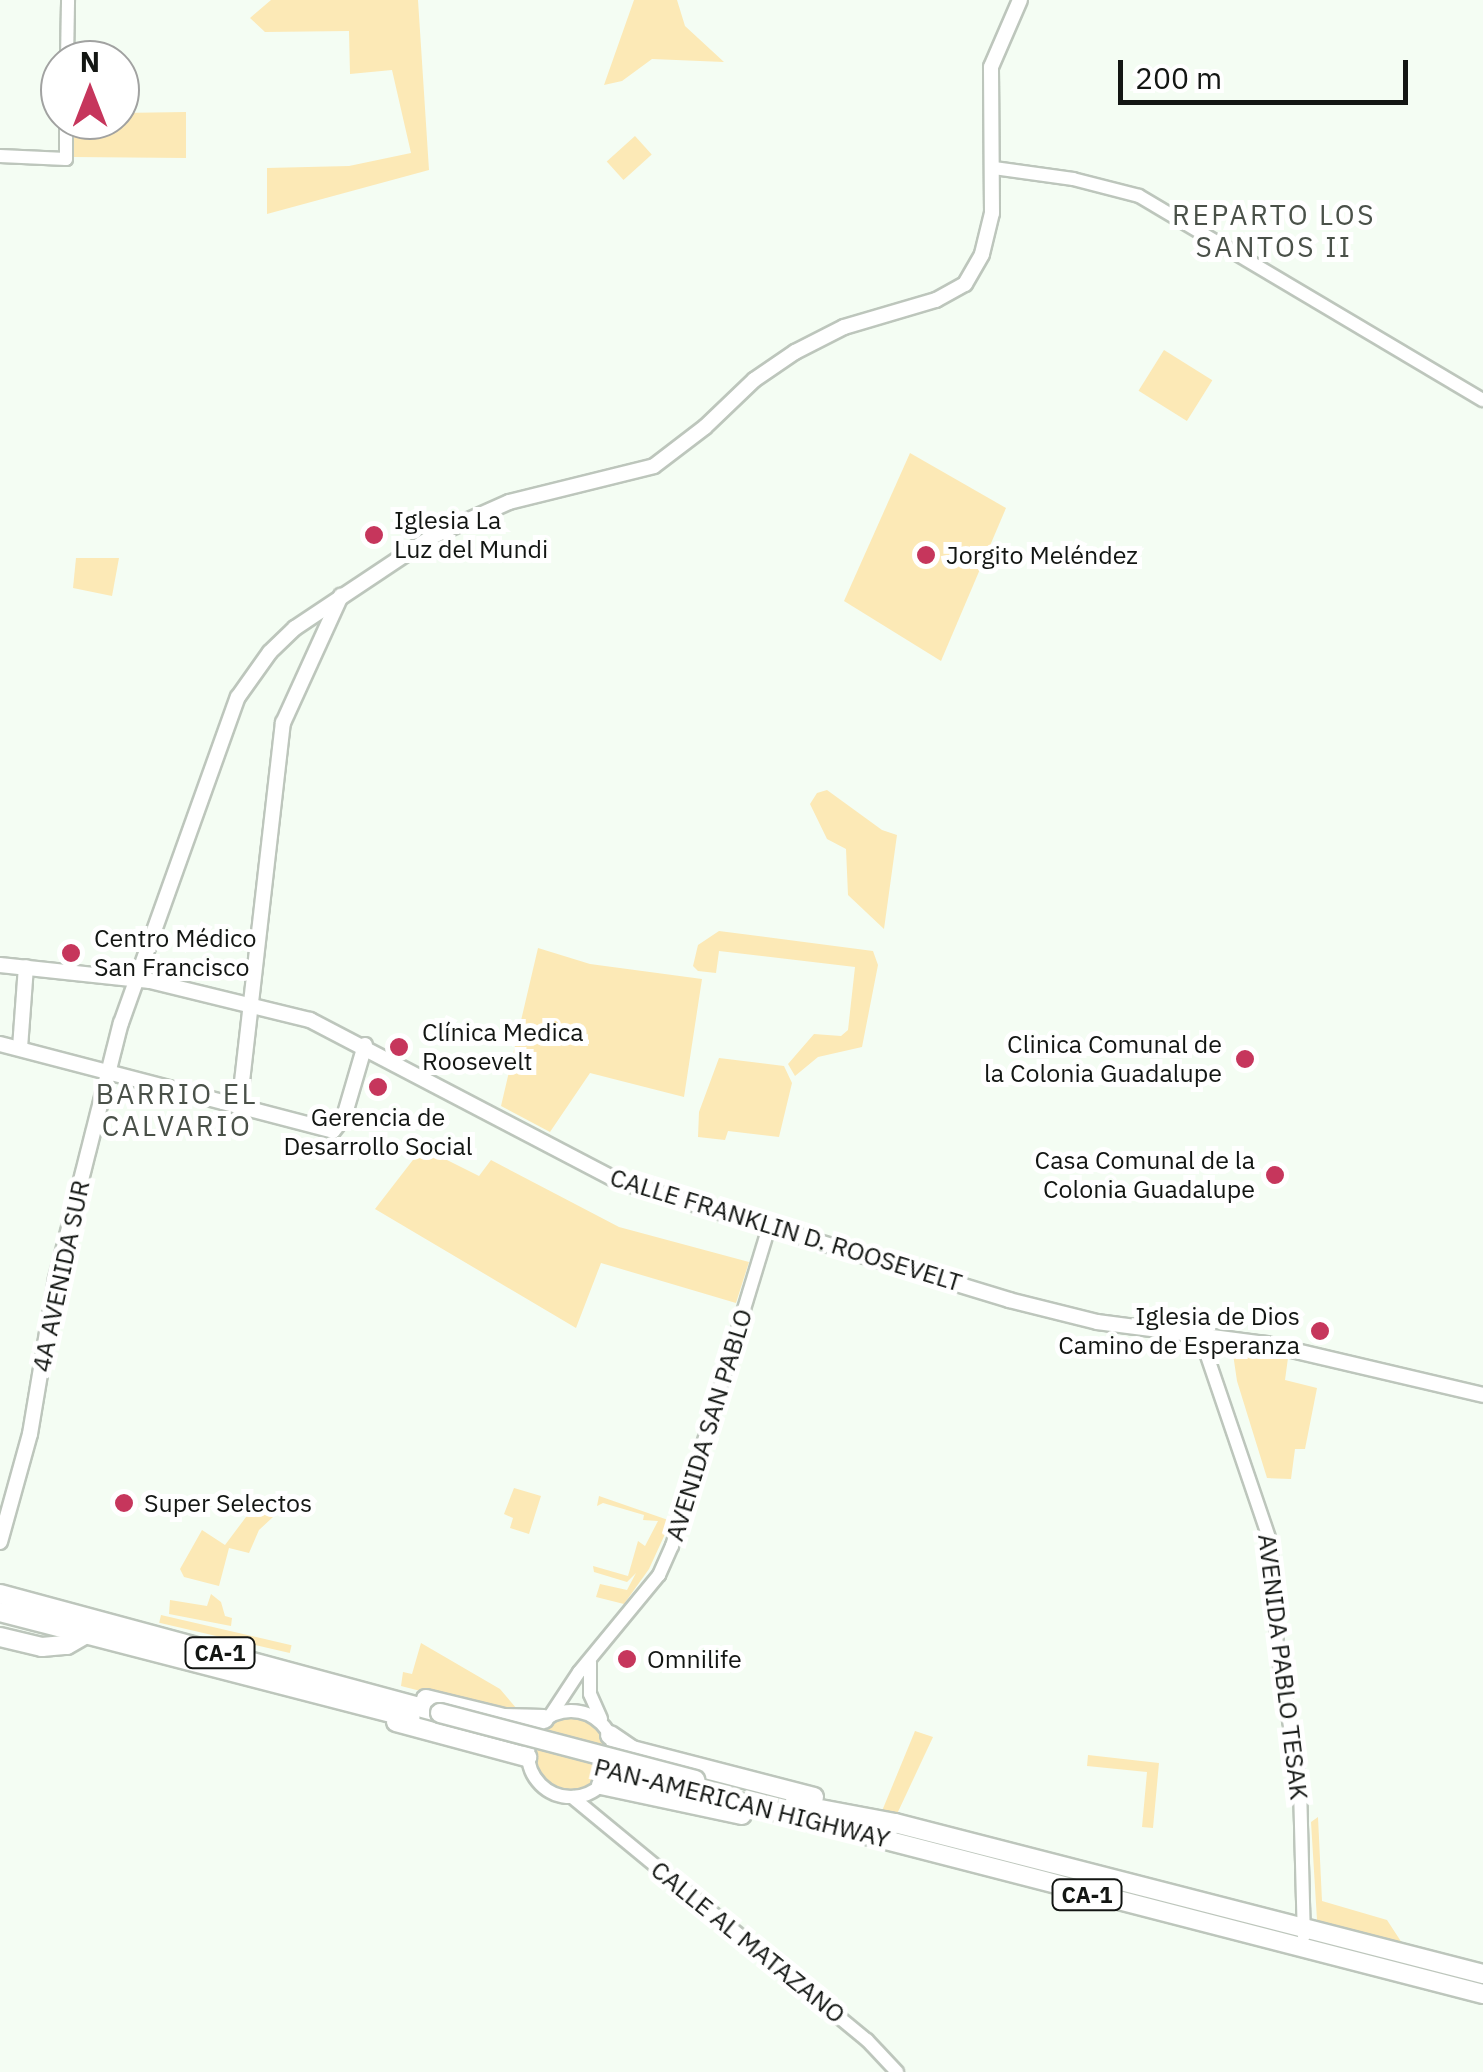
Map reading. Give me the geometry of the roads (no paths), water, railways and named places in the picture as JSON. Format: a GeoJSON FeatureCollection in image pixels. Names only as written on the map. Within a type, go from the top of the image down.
{"type":"FeatureCollection","features":[{"type":"Feature","properties":{"kind":"highway","name":"PAN-AMERICAN HIGHWAY"},"geometry":{"type":"LineString","coordinates":[[0,1594],[248,1668],[693,1785],[1119,1904],[1483,1994]]}},
{"type":"Feature","properties":{"kind":"highway","name":"PAN-AMERICAN HIGHWAY"},"geometry":{"type":"LineString","coordinates":[[0,1612],[248,1668]]}},
{"type":"Feature","properties":{"kind":"highway"},"geometry":{"type":"LineString","coordinates":[[0,1637],[42,1647],[68,1646],[86,1634]]}},
{"type":"Feature","properties":{"kind":"highway"},"geometry":{"type":"LineString","coordinates":[[248,1668],[276,1662],[504,1718],[546,1718]]}},
{"type":"Feature","properties":{"kind":"highway"},"geometry":{"type":"LineString","coordinates":[[248,1668],[308,1699],[527,1757]]}},
{"type":"Feature","properties":{"kind":"highway"},"geometry":{"type":"LineString","coordinates":[[607,1731],[632,1750],[878,1814],[894,1823]]}},
{"type":"Feature","properties":{"kind":"highway","name":"PAN-AMERICAN HIGHWAY"},"geometry":{"type":"LineString","coordinates":[[693,1785],[894,1823],[1483,1974]]}},
{"type":"Feature","properties":{"kind":"highway"},"geometry":{"type":"LineString","coordinates":[[597,1788],[927,1850]]}},
{"type":"Feature","properties":{"kind":"highway"},"geometry":{"type":"LineString","coordinates":[[1119,1904],[1135,1896],[1128,1882]]}},
{"type":"Feature","properties":{"kind":"highway"},"geometry":{"type":"LineString","coordinates":[[1149,1911],[1141,1896],[1155,1888]]}},
{"type":"Feature","properties":{"kind":"main road","name":"4A AVENIDA SUR"},"geometry":{"type":"LineString","coordinates":[[0,1542],[30,1434],[56,1279],[136,980],[238,697],[270,652],[295,628],[400,555],[480,512],[654,466],[754,380],[795,352],[844,327],[951,294],[965,284],[982,254],[992,212],[994,168],[988,89],[991,67],[1020,0]]}},
{"type":"Feature","properties":{"kind":"main road"},"geometry":{"type":"LineString","coordinates":[[239,1108],[284,723],[341,596]]}},
{"type":"Feature","properties":{"kind":"main road"},"geometry":{"type":"LineString","coordinates":[[295,628],[312,626],[321,640]]}},
{"type":"Feature","properties":{"kind":"main road","name":"CALLE FRANKLIN D. ROOSEVELT"},"geometry":{"type":"LineString","coordinates":[[0,965],[136,980],[249,1002],[310,1020],[366,1045],[579,1164],[658,1194],[1058,1313],[1316,1354],[1483,1395]]}},
{"type":"Feature","properties":{"kind":"main road"},"geometry":{"type":"LineString","coordinates":[[20,1048],[26,967]]}},
{"type":"Feature","properties":{"kind":"main road"},"geometry":{"type":"LineString","coordinates":[[0,1044],[333,1131],[342,1124],[366,1045]]}},
{"type":"Feature","properties":{"kind":"street"},"geometry":{"type":"LineString","coordinates":[[67,40],[68,0]]}},
{"type":"Feature","properties":{"kind":"street"},"geometry":{"type":"LineString","coordinates":[[0,156],[66,160],[66,140]]}},
{"type":"Feature","properties":{"kind":"street"},"geometry":{"type":"LineString","coordinates":[[994,168],[1073,179],[1139,196],[1483,400]]}},
{"type":"Feature","properties":{"kind":"street","name":"AVENIDA SAN PABLO"},"geometry":{"type":"LineString","coordinates":[[546,1718],[650,1588],[672,1546],[769,1226]]}},
{"type":"Feature","properties":{"kind":"street","name":"AVENIDA PABLO TESAK"},"geometry":{"type":"LineString","coordinates":[[1200,1335],[1271,1544],[1277,1648],[1300,1787],[1307,1929],[1299,1948]]}},
{"type":"Feature","properties":{"kind":"street"},"geometry":{"type":"LineString","coordinates":[[590,1660],[590,1694],[614,1757],[597,1788],[598,1814]]}},
{"type":"Feature","properties":{"kind":"street"},"geometry":{"type":"LineString","coordinates":[[597,1788],[572,1797],[543,1787],[527,1757],[529,1741],[546,1718],[580,1712],[607,1731]]}},
{"type":"Feature","properties":{"kind":"street","name":"CALLE AL MATAZANO"},"geometry":{"type":"LineString","coordinates":[[572,1797],[598,1814],[702,1908],[866,2040],[897,2072]]}},
{"type":"Feature","properties":{"kind":"place","name":"Iglesia La Luz del Mundi"},"geometry":{"type":"Point","coordinates":[374,535]}},
{"type":"Feature","properties":{"kind":"place","name":"Jorgito Meléndez"},"geometry":{"type":"Point","coordinates":[926,555]}},
{"type":"Feature","properties":{"kind":"place","name":"Centro Médico San Francisco"},"geometry":{"type":"Point","coordinates":[71,953]}},
{"type":"Feature","properties":{"kind":"place","name":"Clínica Medica Roosevelt"},"geometry":{"type":"Point","coordinates":[399,1047]}},
{"type":"Feature","properties":{"kind":"place","name":"Clinica Comunal de la Colonia Guadalupe"},"geometry":{"type":"Point","coordinates":[1245,1059]}},
{"type":"Feature","properties":{"kind":"place","name":"Gerencia de Desarrollo Social"},"geometry":{"type":"Point","coordinates":[378,1087]}},
{"type":"Feature","properties":{"kind":"place","name":"Casa Comunal de la Colonia Guadalupe"},"geometry":{"type":"Point","coordinates":[1275,1175]}},
{"type":"Feature","properties":{"kind":"place","name":"Iglesia de Dios Camino de Esperanza"},"geometry":{"type":"Point","coordinates":[1320,1331]}},
{"type":"Feature","properties":{"kind":"place","name":"Super Selectos"},"geometry":{"type":"Point","coordinates":[124,1503]}},
{"type":"Feature","properties":{"kind":"place","name":"Omnilife"},"geometry":{"type":"Point","coordinates":[627,1659]}},
{"type":"Feature","properties":{"kind":"district","name":"REPARTO LOS SANTOS II"},"geometry":{"type":"Point","coordinates":[1274,231]}},
{"type":"Feature","properties":{"kind":"district","name":"BARRIO EL CALVARIO"},"geometry":{"type":"Point","coordinates":[177,1110]}}]}
